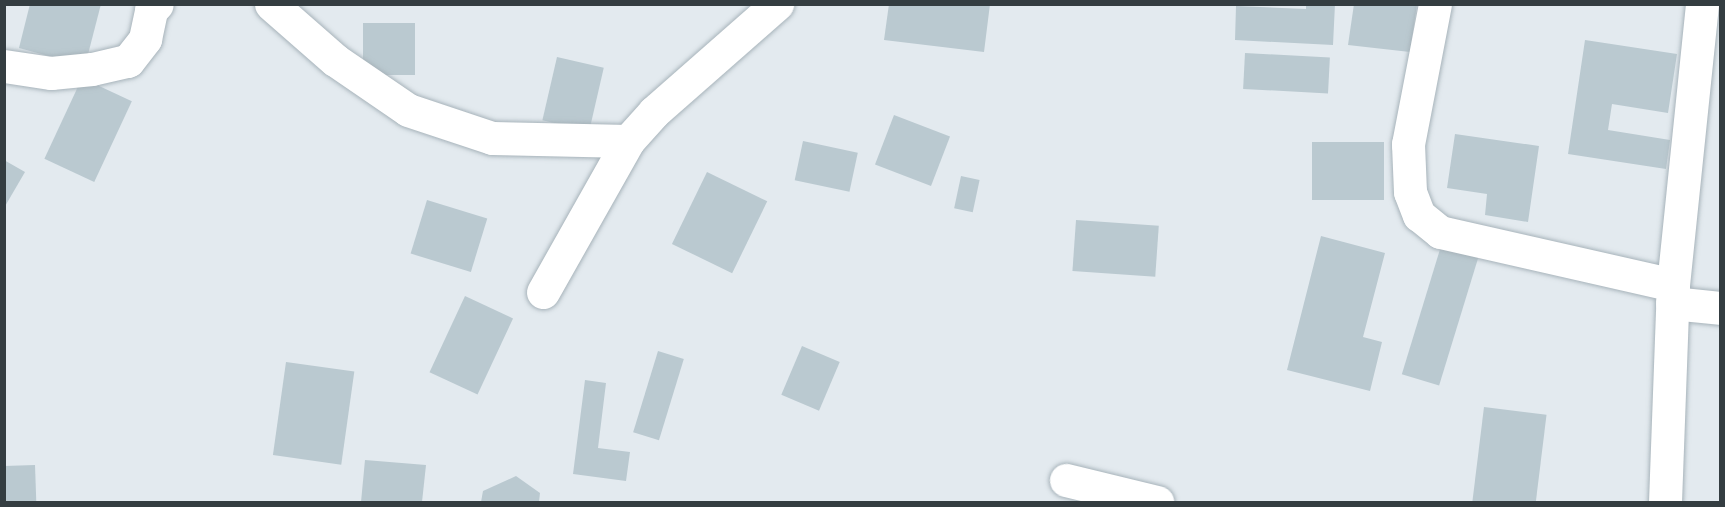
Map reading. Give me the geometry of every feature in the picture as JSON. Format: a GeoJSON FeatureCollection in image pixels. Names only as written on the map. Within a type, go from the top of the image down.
{"type":"FeatureCollection","features":[{"type":"Feature","properties":{"kind":"street"},"geometry":{"type":"LineString","coordinates":[[4,66],[51,73],[92,69],[128,61],[145,39],[151,10],[157,4]]}},
{"type":"Feature","properties":{"kind":"street"},"geometry":{"type":"LineString","coordinates":[[271,4],[335,60],[408,110],[492,138],[628,141]]}},
{"type":"Feature","properties":{"kind":"street"},"geometry":{"type":"LineString","coordinates":[[543,292],[628,141],[654,112],[777,4]]}},
{"type":"Feature","properties":{"kind":"street"},"geometry":{"type":"LineString","coordinates":[[1435,4],[1408,144],[1410,192],[1419,215],[1440,232],[1720,308]]}},
{"type":"Feature","properties":{"kind":"street"},"geometry":{"type":"LineString","coordinates":[[1665,502],[1672,294],[1702,4]]}},
{"type":"Feature","properties":{"kind":"street"},"geometry":{"type":"LineString","coordinates":[[1066,480],[1157,502]]}},
{"type":"Feature","properties":{"kind":"building"},"geometry":{"type":"Polygon","coordinates":[[[30,4],[101,4],[85,66],[19,48],[30,4]]]}},
{"type":"Feature","properties":{"kind":"building"},"geometry":{"type":"Polygon","coordinates":[[[889,4],[990,4],[984,52],[884,40],[889,4]]]}},
{"type":"Feature","properties":{"kind":"building"},"geometry":{"type":"Polygon","coordinates":[[[1306,4],[1335,4],[1333,45],[1235,40],[1236,6],[1306,9],[1306,4]]]}},
{"type":"Feature","properties":{"kind":"building"},"geometry":{"type":"Polygon","coordinates":[[[1354,4],[1417,4],[1410,52],[1348,45],[1354,4]]]}},
{"type":"Feature","properties":{"kind":"building"},"geometry":{"type":"Polygon","coordinates":[[[363,23],[415,23],[415,75],[363,75],[363,23]]]}},
{"type":"Feature","properties":{"kind":"building"},"geometry":{"type":"Polygon","coordinates":[[[1585,40],[1677,54],[1668,113],[1612,104],[1608,130],[1670,140],[1666,169],[1568,154],[1585,40]]]}},
{"type":"Feature","properties":{"kind":"building"},"geometry":{"type":"Polygon","coordinates":[[[1245,53],[1330,57],[1328,93],[1243,89],[1245,53]]]}},
{"type":"Feature","properties":{"kind":"building"},"geometry":{"type":"Polygon","coordinates":[[[557,57],[604,68],[589,131],[542,120],[557,57]]]}},
{"type":"Feature","properties":{"kind":"building"},"geometry":{"type":"Polygon","coordinates":[[[82,78],[132,101],[94,182],[44,159],[82,78]]]}},
{"type":"Feature","properties":{"kind":"building"},"geometry":{"type":"Polygon","coordinates":[[[894,115],[950,137],[931,186],[875,164],[894,115]]]}},
{"type":"Feature","properties":{"kind":"building"},"geometry":{"type":"Polygon","coordinates":[[[1455,134],[1539,146],[1528,222],[1485,215],[1487,194],[1447,188],[1455,134]]]}},
{"type":"Feature","properties":{"kind":"building"},"geometry":{"type":"Polygon","coordinates":[[[803,141],[858,153],[849,192],[795,180],[803,141]]]}},
{"type":"Feature","properties":{"kind":"building"},"geometry":{"type":"Polygon","coordinates":[[[1312,142],[1384,142],[1384,200],[1312,200],[1312,142]]]}},
{"type":"Feature","properties":{"kind":"building"},"geometry":{"type":"Polygon","coordinates":[[[4,160],[25,172],[4,208],[4,160]]]}},
{"type":"Feature","properties":{"kind":"building"},"geometry":{"type":"Polygon","coordinates":[[[707,172],[767,201],[732,273],[672,244],[707,172]]]}},
{"type":"Feature","properties":{"kind":"building"},"geometry":{"type":"Polygon","coordinates":[[[961,176],[980,180],[973,212],[954,208],[961,176]]]}},
{"type":"Feature","properties":{"kind":"building"},"geometry":{"type":"Polygon","coordinates":[[[427,200],[487,218],[471,272],[411,254],[427,200]]]}},
{"type":"Feature","properties":{"kind":"building"},"geometry":{"type":"Polygon","coordinates":[[[1076,220],[1159,226],[1155,277],[1072,271],[1076,220]]]}},
{"type":"Feature","properties":{"kind":"building"},"geometry":{"type":"Polygon","coordinates":[[[1321,236],[1385,253],[1363,337],[1382,342],[1370,391],[1287,370],[1321,236]]]}},
{"type":"Feature","properties":{"kind":"building"},"geometry":{"type":"Polygon","coordinates":[[[1441,246],[1478,257],[1439,386],[1402,374],[1441,246]]]}},
{"type":"Feature","properties":{"kind":"building"},"geometry":{"type":"Polygon","coordinates":[[[465,296],[513,318],[478,395],[430,372],[465,296]]]}},
{"type":"Feature","properties":{"kind":"building"},"geometry":{"type":"Polygon","coordinates":[[[802,346],[840,362],[819,411],[781,395],[802,346]]]}},
{"type":"Feature","properties":{"kind":"building"},"geometry":{"type":"Polygon","coordinates":[[[658,351],[684,359],[659,440],[633,432],[658,351]]]}},
{"type":"Feature","properties":{"kind":"building"},"geometry":{"type":"Polygon","coordinates":[[[286,362],[354,372],[341,465],[273,455],[286,362]]]}},
{"type":"Feature","properties":{"kind":"building"},"geometry":{"type":"Polygon","coordinates":[[[585,380],[606,383],[598,448],[630,452],[626,481],[573,474],[585,380]]]}},
{"type":"Feature","properties":{"kind":"building"},"geometry":{"type":"Polygon","coordinates":[[[1484,407],[1547,415],[1536,502],[1472,502],[1484,407]]]}},
{"type":"Feature","properties":{"kind":"building"},"geometry":{"type":"Polygon","coordinates":[[[365,460],[426,465],[422,502],[361,502],[365,460]]]}},
{"type":"Feature","properties":{"kind":"building"},"geometry":{"type":"Polygon","coordinates":[[[35,465],[36,502],[5,502],[4,466],[35,465]]]}},
{"type":"Feature","properties":{"kind":"building"},"geometry":{"type":"Polygon","coordinates":[[[516,476],[540,493],[539,502],[481,502],[483,491],[516,476]]]}}]}
